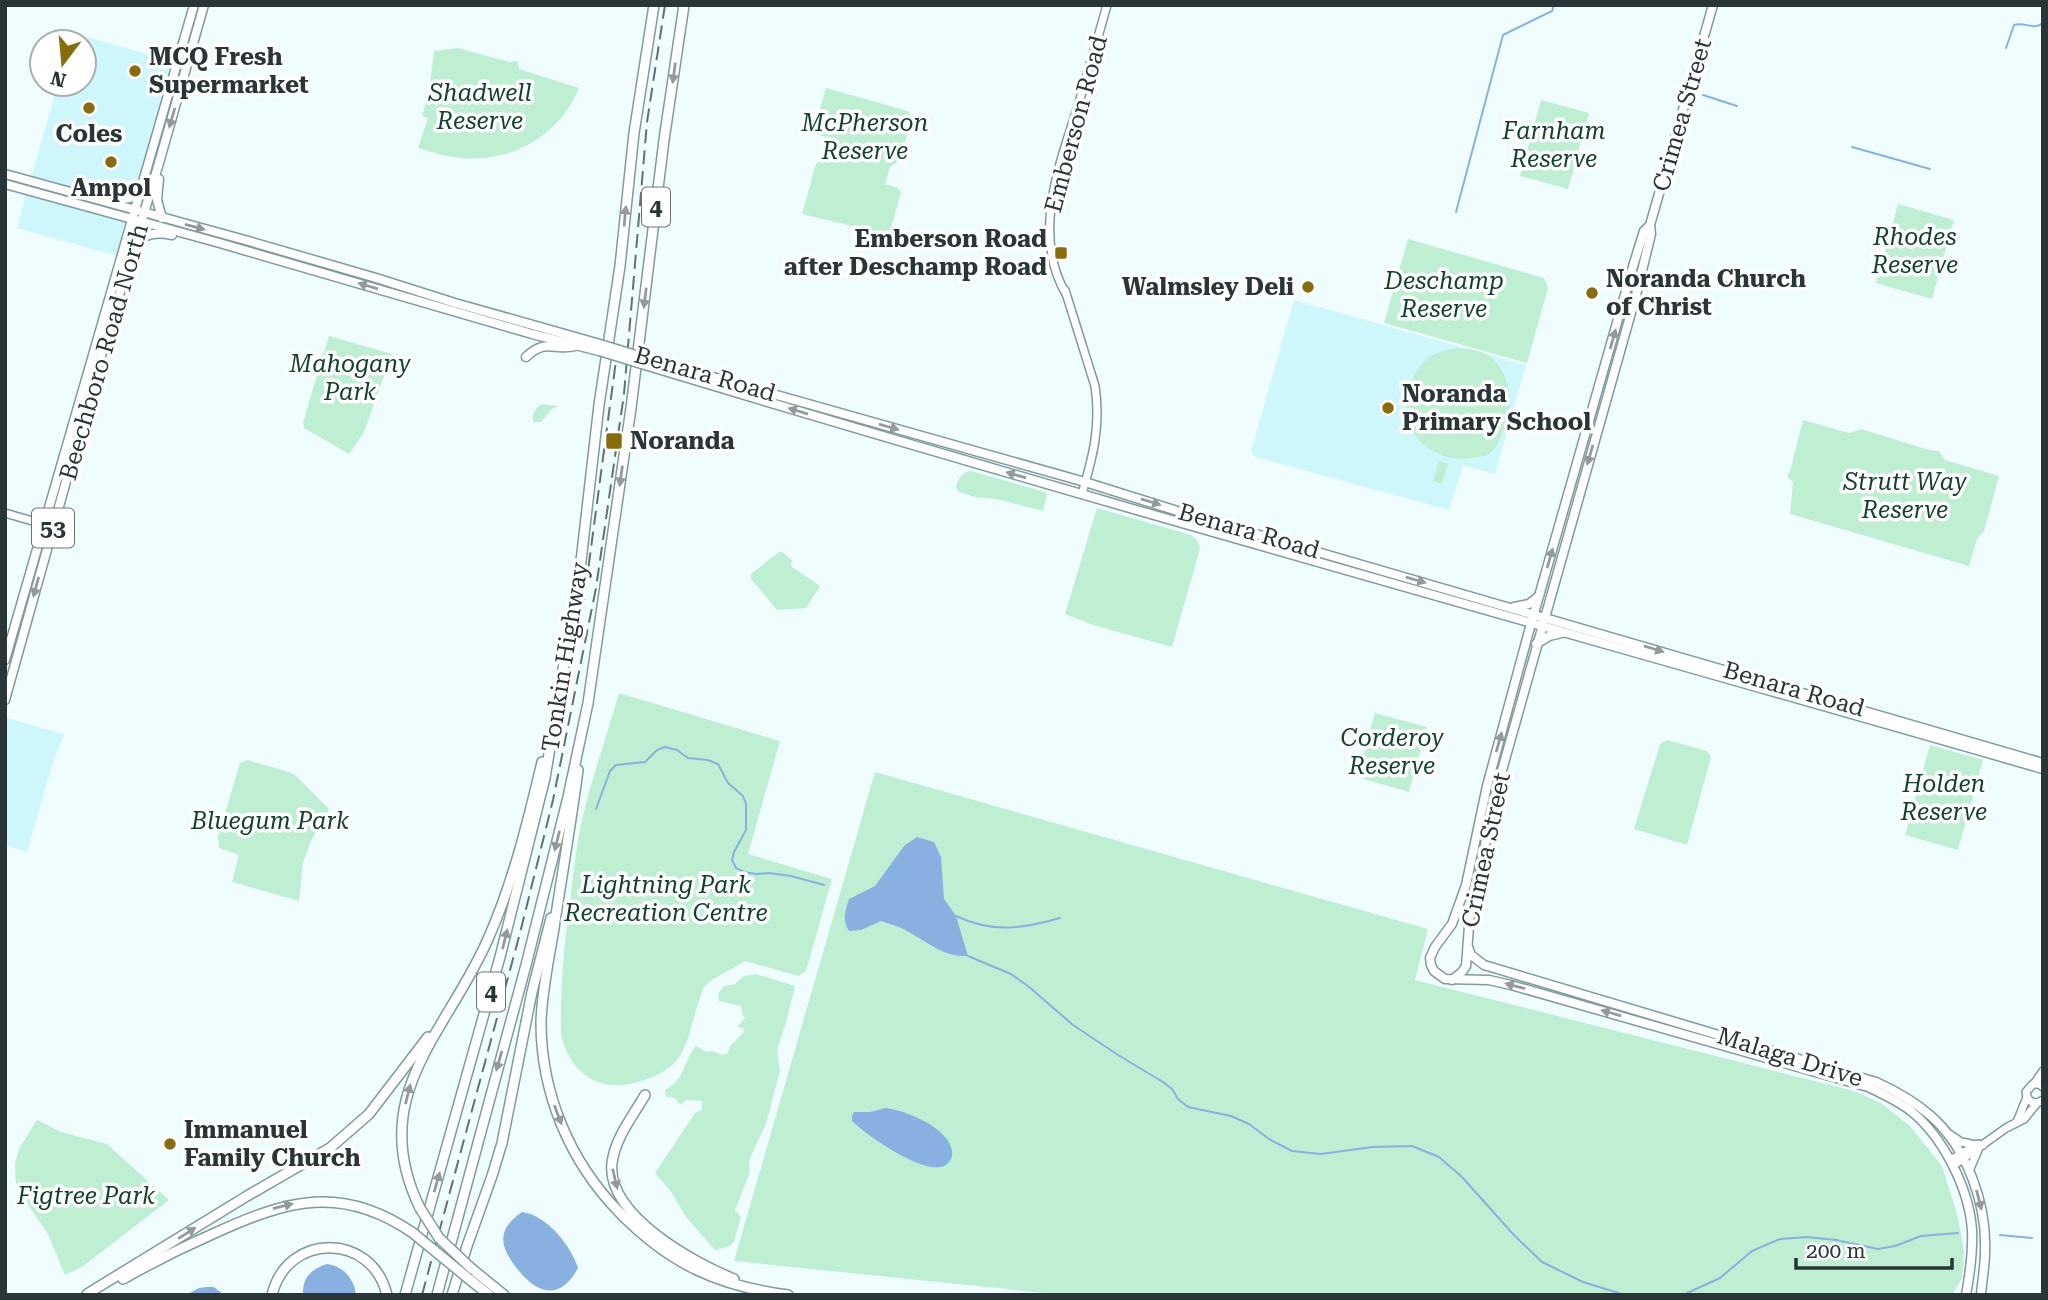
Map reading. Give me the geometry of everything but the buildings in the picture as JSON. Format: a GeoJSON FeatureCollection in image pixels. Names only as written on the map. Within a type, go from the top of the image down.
{"type":"FeatureCollection","features":[{"type":"Feature","properties":{"kind":"highway","name":"Tonkin Highway"},"geometry":{"type":"LineString","coordinates":[[405,1295],[500,957],[545,778],[581,561],[636,122],[654,5]]}},
{"type":"Feature","properties":{"kind":"highway","name":"Tonkin Highway"},"geometry":{"type":"LineString","coordinates":[[437,1295],[526,965],[568,797],[587,703],[627,434],[684,5]]}},
{"type":"Feature","properties":{"kind":"highway"},"geometry":{"type":"LineString","coordinates":[[504,1295],[439,1238],[420,1208],[411,1188],[404,1160],[403,1117],[413,1076],[442,1020],[473,970],[497,919],[531,809],[561,686]]}},
{"type":"Feature","properties":{"kind":"highway"},"geometry":{"type":"LineString","coordinates":[[587,703],[543,997],[542,1051],[554,1107],[568,1140],[597,1188],[636,1229],[665,1252],[712,1278],[751,1289],[788,1295]]}},
{"type":"Feature","properties":{"kind":"highway"},"geometry":{"type":"LineString","coordinates":[[452,1295],[502,1143],[536,971],[561,879]]}},
{"type":"Feature","properties":{"kind":"highway"},"geometry":{"type":"LineString","coordinates":[[87,1294],[343,1138],[380,1101],[442,1020]]}},
{"type":"Feature","properties":{"kind":"highway"},"geometry":{"type":"LineString","coordinates":[[645,1095],[620,1139],[614,1156],[615,1186],[625,1204],[657,1234],[704,1266],[746,1284],[794,1295]]}},
{"type":"Feature","properties":{"kind":"highway"},"geometry":{"type":"LineString","coordinates":[[87,1294],[230,1226],[274,1209],[310,1202],[347,1204],[382,1215],[412,1233],[489,1295]]}},
{"type":"Feature","properties":{"kind":"highway"},"geometry":{"type":"LineString","coordinates":[[272,1295],[278,1277],[289,1263],[304,1253],[329,1247],[355,1253],[369,1262],[380,1276],[387,1295]]}},
{"type":"Feature","properties":{"kind":"main road","name":"Beechboro Road North"},"geometry":{"type":"LineString","coordinates":[[5,700],[132,220],[194,5]]}},
{"type":"Feature","properties":{"kind":"main road","name":"Beechboro Road North"},"geometry":{"type":"LineString","coordinates":[[5,660],[136,242],[204,5]]}},
{"type":"Feature","properties":{"kind":"main road","name":"Crimea Street"},"geometry":{"type":"LineString","coordinates":[[1650,225],[1644,231],[1634,263],[1539,596],[1482,803],[1463,896],[1452,923],[1430,958],[1432,968],[1439,976],[1452,979],[1466,966],[1469,913],[1480,873],[1491,812],[1636,295],[1651,234],[1650,225],[1713,5]]}},
{"type":"Feature","properties":{"kind":"main road"},"geometry":{"type":"LineString","coordinates":[[162,218],[158,186],[164,145]]}},
{"type":"Feature","properties":{"kind":"main road","name":"Benara Road"},"geometry":{"type":"LineString","coordinates":[[5,174],[70,202],[132,220],[162,218],[245,240],[599,348],[851,415],[1511,607],[1534,614],[1564,633],[2043,769]]}},
{"type":"Feature","properties":{"kind":"main road","name":"Benara Road"},"geometry":{"type":"LineString","coordinates":[[5,184],[35,187]]}},
{"type":"Feature","properties":{"kind":"main road"},"geometry":{"type":"LineString","coordinates":[[35,187],[66,187],[81,193],[120,199],[135,197],[140,193]]}},
{"type":"Feature","properties":{"kind":"main road"},"geometry":{"type":"LineString","coordinates":[[70,202],[77,200],[81,193]]}},
{"type":"Feature","properties":{"kind":"main road","name":"Benara Road"},"geometry":{"type":"LineString","coordinates":[[81,193],[135,210],[143,218],[216,242],[532,334],[578,346],[599,348]]}},
{"type":"Feature","properties":{"kind":"main road"},"geometry":{"type":"LineString","coordinates":[[136,242],[143,236],[164,234],[198,242],[216,242]]}},
{"type":"Feature","properties":{"kind":"main road"},"geometry":{"type":"LineString","coordinates":[[245,240],[246,247],[261,251],[272,258]]}},
{"type":"Feature","properties":{"kind":"main road"},"geometry":{"type":"LineString","coordinates":[[410,290],[440,304],[437,306]]}},
{"type":"Feature","properties":{"kind":"main road","name":"Benara Road"},"geometry":{"type":"LineString","coordinates":[[455,303],[469,311],[530,328],[532,334]]}},
{"type":"Feature","properties":{"kind":"main road"},"geometry":{"type":"LineString","coordinates":[[526,357],[536,348],[544,346],[563,349],[578,346]]}},
{"type":"Feature","properties":{"kind":"main road","name":"Benara Road"},"geometry":{"type":"LineString","coordinates":[[649,362],[848,426],[1513,619],[1532,624],[1543,621],[1562,622],[2043,762]]}},
{"type":"Feature","properties":{"kind":"main road"},"geometry":{"type":"LineString","coordinates":[[848,426],[846,421],[851,415]]}},
{"type":"Feature","properties":{"kind":"main road"},"geometry":{"type":"LineString","coordinates":[[1550,594],[1552,609],[1562,622]]}},
{"type":"Feature","properties":{"kind":"main road"},"geometry":{"type":"LineString","coordinates":[[1511,607],[1524,606],[1539,596]]}},
{"type":"Feature","properties":{"kind":"main road"},"geometry":{"type":"LineString","coordinates":[[15,627],[28,618]]}},
{"type":"Feature","properties":{"kind":"main road"},"geometry":{"type":"LineString","coordinates":[[1513,619],[1521,628],[1526,643]]}},
{"type":"Feature","properties":{"kind":"main road"},"geometry":{"type":"LineString","coordinates":[[1536,644],[1554,634],[1564,633]]}},
{"type":"Feature","properties":{"kind":"main road","name":"Malaga Drive"},"geometry":{"type":"LineString","coordinates":[[1467,944],[1471,955],[1477,961],[1495,968],[1876,1082],[1918,1106],[1945,1132],[1962,1157],[1978,1194],[1985,1252],[1981,1295]]}},
{"type":"Feature","properties":{"kind":"main road","name":"Malaga Drive"},"geometry":{"type":"LineString","coordinates":[[1452,979],[1489,980],[1511,985],[1868,1087],[1892,1099],[1913,1113],[1932,1134],[1952,1163],[1964,1189],[1970,1216],[1972,1249],[1966,1295]]}},
{"type":"Feature","properties":{"kind":"street","name":"Emberson Road"},"geometry":{"type":"LineString","coordinates":[[1082,494],[1097,433],[1097,401],[1095,386],[1051,243],[1050,225],[1052,196],[1107,5]]}},
{"type":"Feature","properties":{"kind":"street"},"geometry":{"type":"LineString","coordinates":[[5,513],[49,526]]}},
{"type":"Feature","properties":{"kind":"street"},"geometry":{"type":"LineString","coordinates":[[2017,1122],[2027,1097],[2027,1089],[2043,1071]]}},
{"type":"Feature","properties":{"kind":"street"},"geometry":{"type":"LineString","coordinates":[[2034,1084],[2043,1087]]}},
{"type":"Feature","properties":{"kind":"street"},"geometry":{"type":"LineString","coordinates":[[2027,1097],[2031,1101],[2041,1102]]}},
{"type":"Feature","properties":{"kind":"street"},"geometry":{"type":"LineString","coordinates":[[1952,1163],[2024,1119],[2041,1102]]}},
{"type":"Feature","properties":{"kind":"street"},"geometry":{"type":"LineString","coordinates":[[1945,1132],[1961,1142],[1979,1147]]}},
{"type":"Feature","properties":{"kind":"street"},"geometry":{"type":"LineString","coordinates":[[1969,1171],[1979,1147]]}},
{"type":"Feature","properties":{"kind":"shaded area"},"geometry":{"type":"Polygon","coordinates":[[[98,40],[178,63],[140,193],[106,198],[30,181],[54,98],[98,98],[98,40]]]}},
{"type":"Feature","properties":{"kind":"shaded area"},"geometry":{"type":"Polygon","coordinates":[[[27,190],[132,220],[121,257],[17,228],[27,190]]]}},
{"type":"Feature","properties":{"kind":"shaded area","name":"Noranda Primary School"},"geometry":{"type":"Polygon","coordinates":[[[1294,300],[1526,365],[1495,474],[1463,465],[1449,510],[1255,457],[1251,451],[1294,300]]]}},
{"type":"Feature","properties":{"kind":"shaded area"},"geometry":{"type":"Polygon","coordinates":[[[7,718],[64,734],[53,762],[27,852],[5,845],[7,718]]]}},
{"type":"Feature","properties":{"kind":"green space","name":"Shadwell Reserve"},"geometry":{"type":"Polygon","coordinates":[[[458,48],[509,62],[518,61],[519,69],[579,88],[571,105],[547,132],[516,150],[498,156],[461,158],[418,148],[428,118],[422,116],[429,91],[434,51],[458,48]]]}},
{"type":"Feature","properties":{"kind":"green space","name":"McPherson Reserve"},"geometry":{"type":"Polygon","coordinates":[[[826,88],[908,111],[912,117],[900,160],[890,167],[885,184],[898,188],[901,193],[889,235],[802,214],[816,164],[825,156],[828,142],[823,136],[817,135],[814,129],[826,88]]]}},
{"type":"Feature","properties":{"kind":"green space","name":"Farnham Reserve"},"geometry":{"type":"Polygon","coordinates":[[[1541,100],[1589,113],[1568,189],[1520,176],[1541,100]]]}},
{"type":"Feature","properties":{"kind":"green space","name":"Rhodes Reserve"},"geometry":{"type":"Polygon","coordinates":[[[1898,204],[1954,220],[1932,299],[1876,283],[1898,204]]]}},
{"type":"Feature","properties":{"kind":"green space","name":"Deschamp Reserve"},"geometry":{"type":"Polygon","coordinates":[[[1408,239],[1544,278],[1548,288],[1527,363],[1384,323],[1408,239]]]}},
{"type":"Feature","properties":{"kind":"green space","name":"Mahogany Park"},"geometry":{"type":"Polygon","coordinates":[[[329,336],[392,354],[364,432],[349,454],[304,428],[303,422],[329,336]]]}},
{"type":"Feature","properties":{"kind":"green space"},"geometry":{"type":"Polygon","coordinates":[[[1456,348],[1489,355],[1499,366],[1508,385],[1510,402],[1505,427],[1498,444],[1485,456],[1460,459],[1442,455],[1419,440],[1409,423],[1406,404],[1411,384],[1420,366],[1430,357],[1456,348]]]}},
{"type":"Feature","properties":{"kind":"green space"},"geometry":{"type":"Polygon","coordinates":[[[542,404],[558,406],[541,422],[534,422],[534,412],[542,404]]]}},
{"type":"Feature","properties":{"kind":"green space","name":"Strutt Way Reserve"},"geometry":{"type":"Polygon","coordinates":[[[1803,420],[1849,433],[1861,429],[1939,451],[1945,460],[1999,476],[1984,531],[1977,539],[1969,566],[1790,514],[1793,482],[1787,476],[1803,420]]]}},
{"type":"Feature","properties":{"kind":"green space"},"geometry":{"type":"Polygon","coordinates":[[[1439,461],[1448,464],[1442,484],[1433,481],[1439,461]]]}},
{"type":"Feature","properties":{"kind":"green space"},"geometry":{"type":"Polygon","coordinates":[[[971,471],[1045,492],[1047,495],[1043,511],[959,492],[956,487],[959,479],[965,472],[971,471]]]}},
{"type":"Feature","properties":{"kind":"green space"},"geometry":{"type":"Polygon","coordinates":[[[1097,508],[1191,535],[1198,541],[1200,549],[1172,647],[1093,625],[1065,614],[1097,508]]]}},
{"type":"Feature","properties":{"kind":"green space"},"geometry":{"type":"Polygon","coordinates":[[[779,552],[792,560],[791,566],[820,586],[806,608],[777,610],[751,579],[751,574],[779,552]]]}},
{"type":"Feature","properties":{"kind":"green space","name":"Lightning Park Recreation Centre"},"geometry":{"type":"Polygon","coordinates":[[[619,693],[780,741],[748,854],[832,879],[806,971],[798,976],[745,961],[710,981],[704,987],[688,1037],[676,1061],[650,1078],[617,1085],[595,1081],[578,1068],[566,1049],[561,1022],[562,976],[578,839],[619,693]]]}},
{"type":"Feature","properties":{"kind":"green space","name":"Corderoy Reserve"},"geometry":{"type":"Polygon","coordinates":[[[1375,713],[1427,727],[1409,792],[1357,777],[1375,713]]]}},
{"type":"Feature","properties":{"kind":"green space"},"geometry":{"type":"Polygon","coordinates":[[[1667,740],[1707,751],[1711,757],[1687,845],[1634,829],[1660,744],[1667,740]]]}},
{"type":"Feature","properties":{"kind":"green space","name":"Holden Reserve"},"geometry":{"type":"Polygon","coordinates":[[[1930,745],[1983,760],[1958,850],[1905,835],[1930,745]]]}},
{"type":"Feature","properties":{"kind":"green space","name":"Bluegum Park"},"geometry":{"type":"Polygon","coordinates":[[[247,760],[295,775],[329,810],[311,841],[303,863],[299,901],[232,882],[239,855],[219,848],[218,837],[240,763],[247,760]]]}},
{"type":"Feature","properties":{"kind":"green space"},"geometry":{"type":"Polygon","coordinates":[[[875,772],[1428,929],[1415,980],[1854,1091],[1881,1103],[1910,1126],[1942,1166],[1958,1217],[1964,1251],[1962,1278],[1952,1295],[1063,1295],[734,1261],[875,772]]]}},
{"type":"Feature","properties":{"kind":"green space"},"geometry":{"type":"Polygon","coordinates":[[[756,974],[795,986],[777,1050],[780,1071],[766,1124],[749,1160],[750,1172],[735,1210],[741,1217],[734,1242],[730,1246],[715,1250],[686,1217],[672,1193],[655,1173],[695,1113],[702,1110],[702,1101],[687,1100],[680,1105],[675,1098],[666,1097],[665,1090],[677,1081],[696,1046],[707,1052],[723,1055],[728,1053],[730,1046],[744,1032],[743,1028],[737,1027],[745,1018],[741,1006],[719,1001],[718,994],[724,986],[735,984],[744,976],[756,974]]]}},
{"type":"Feature","properties":{"kind":"green space","name":"Figtree Park"},"geometry":{"type":"Polygon","coordinates":[[[37,1120],[61,1132],[107,1144],[169,1200],[82,1267],[65,1275],[48,1234],[16,1187],[15,1163],[19,1149],[37,1120]]]}},
{"type":"Feature","properties":{"kind":"water"},"geometry":{"type":"Polygon","coordinates":[[[917,837],[934,842],[941,857],[944,899],[956,916],[968,956],[950,954],[904,929],[881,921],[861,930],[849,931],[845,923],[849,899],[875,886],[904,846],[917,837]]]}},
{"type":"Feature","properties":{"kind":"water"},"geometry":{"type":"Polygon","coordinates":[[[886,1108],[915,1117],[943,1134],[952,1150],[949,1162],[937,1167],[925,1166],[883,1145],[852,1121],[854,1112],[886,1108]]]}},
{"type":"Feature","properties":{"kind":"water"},"geometry":{"type":"Polygon","coordinates":[[[522,1212],[531,1214],[549,1225],[570,1250],[578,1268],[565,1285],[557,1289],[542,1289],[519,1271],[508,1255],[503,1240],[504,1233],[513,1219],[522,1212]]]}},
{"type":"Feature","properties":{"kind":"water"},"geometry":{"type":"Polygon","coordinates":[[[327,1264],[338,1267],[347,1274],[356,1295],[303,1295],[304,1284],[309,1275],[327,1264]]]}},
{"type":"Feature","properties":{"kind":"water"},"geometry":{"type":"Polygon","coordinates":[[[214,1287],[224,1295],[186,1295],[199,1288],[214,1287]]]}},
{"type":"Feature","properties":{"kind":"waterway"},"geometry":{"type":"LineString","coordinates":[[1456,212],[1503,35],[1552,11],[1554,5]]}},
{"type":"Feature","properties":{"kind":"waterway"},"geometry":{"type":"LineString","coordinates":[[2006,48],[2014,25],[2036,26],[2043,23]]}},
{"type":"Feature","properties":{"kind":"waterway"},"geometry":{"type":"LineString","coordinates":[[1703,95],[1737,106]]}},
{"type":"Feature","properties":{"kind":"waterway"},"geometry":{"type":"LineString","coordinates":[[1852,147],[1930,169]]}},
{"type":"Feature","properties":{"kind":"waterway"},"geometry":{"type":"LineString","coordinates":[[596,809],[610,771],[616,765],[645,762],[657,750],[665,747],[677,750],[688,758],[708,760],[718,764],[728,783],[743,796],[746,804],[746,830],[732,860],[736,868],[756,874],[791,876],[824,885]]}},
{"type":"Feature","properties":{"kind":"waterway"},"geometry":{"type":"LineString","coordinates":[[956,916],[982,925],[1007,928],[1060,918]]}},
{"type":"Feature","properties":{"kind":"waterway"},"geometry":{"type":"LineString","coordinates":[[968,956],[1011,974],[1073,1025],[1163,1082],[1188,1107],[1231,1116],[1292,1151],[1321,1154],[1372,1147],[1412,1146],[1439,1157],[1462,1177],[1542,1262],[1583,1282],[1625,1295]]}},
{"type":"Feature","properties":{"kind":"waterway"},"geometry":{"type":"LineString","coordinates":[[1683,1295],[1720,1278],[1752,1251],[1780,1239],[1807,1237],[1878,1249],[1921,1236],[1958,1233]]}},
{"type":"Feature","properties":{"kind":"waterway"},"geometry":{"type":"LineString","coordinates":[[2000,1235],[2032,1238]]}},
{"type":"Feature","properties":{"kind":"railway"},"geometry":{"type":"LineString","coordinates":[[422,1295],[520,933],[553,800],[596,588],[624,394],[647,122],[665,5]]}},
{"type":"Feature","properties":{"kind":"railway"},"geometry":{"type":"LineString","coordinates":[[583,608],[619,338]]}},
{"type":"Feature","properties":{"kind":"place","name":"MCQ Fresh Supermarket"},"geometry":{"type":"Point","coordinates":[135,71]}},
{"type":"Feature","properties":{"kind":"place","name":"Coles"},"geometry":{"type":"Point","coordinates":[89,108]}},
{"type":"Feature","properties":{"kind":"place","name":"Ampol"},"geometry":{"type":"Point","coordinates":[111,162]}},
{"type":"Feature","properties":{"kind":"place","name":"Emberson Road after Deschamp Road"},"geometry":{"type":"Point","coordinates":[1061,253]}},
{"type":"Feature","properties":{"kind":"place","name":"Walmsley Deli"},"geometry":{"type":"Point","coordinates":[1308,287]}},
{"type":"Feature","properties":{"kind":"place","name":"Noranda Church of Christ"},"geometry":{"type":"Point","coordinates":[1592,293]}},
{"type":"Feature","properties":{"kind":"place","name":"Noranda Primary School"},"geometry":{"type":"Point","coordinates":[1388,408]}},
{"type":"Feature","properties":{"kind":"place","name":"Noranda"},"geometry":{"type":"Point","coordinates":[614,441]}},
{"type":"Feature","properties":{"kind":"place","name":"Immanuel Family Church"},"geometry":{"type":"Point","coordinates":[170,1144]}}]}
